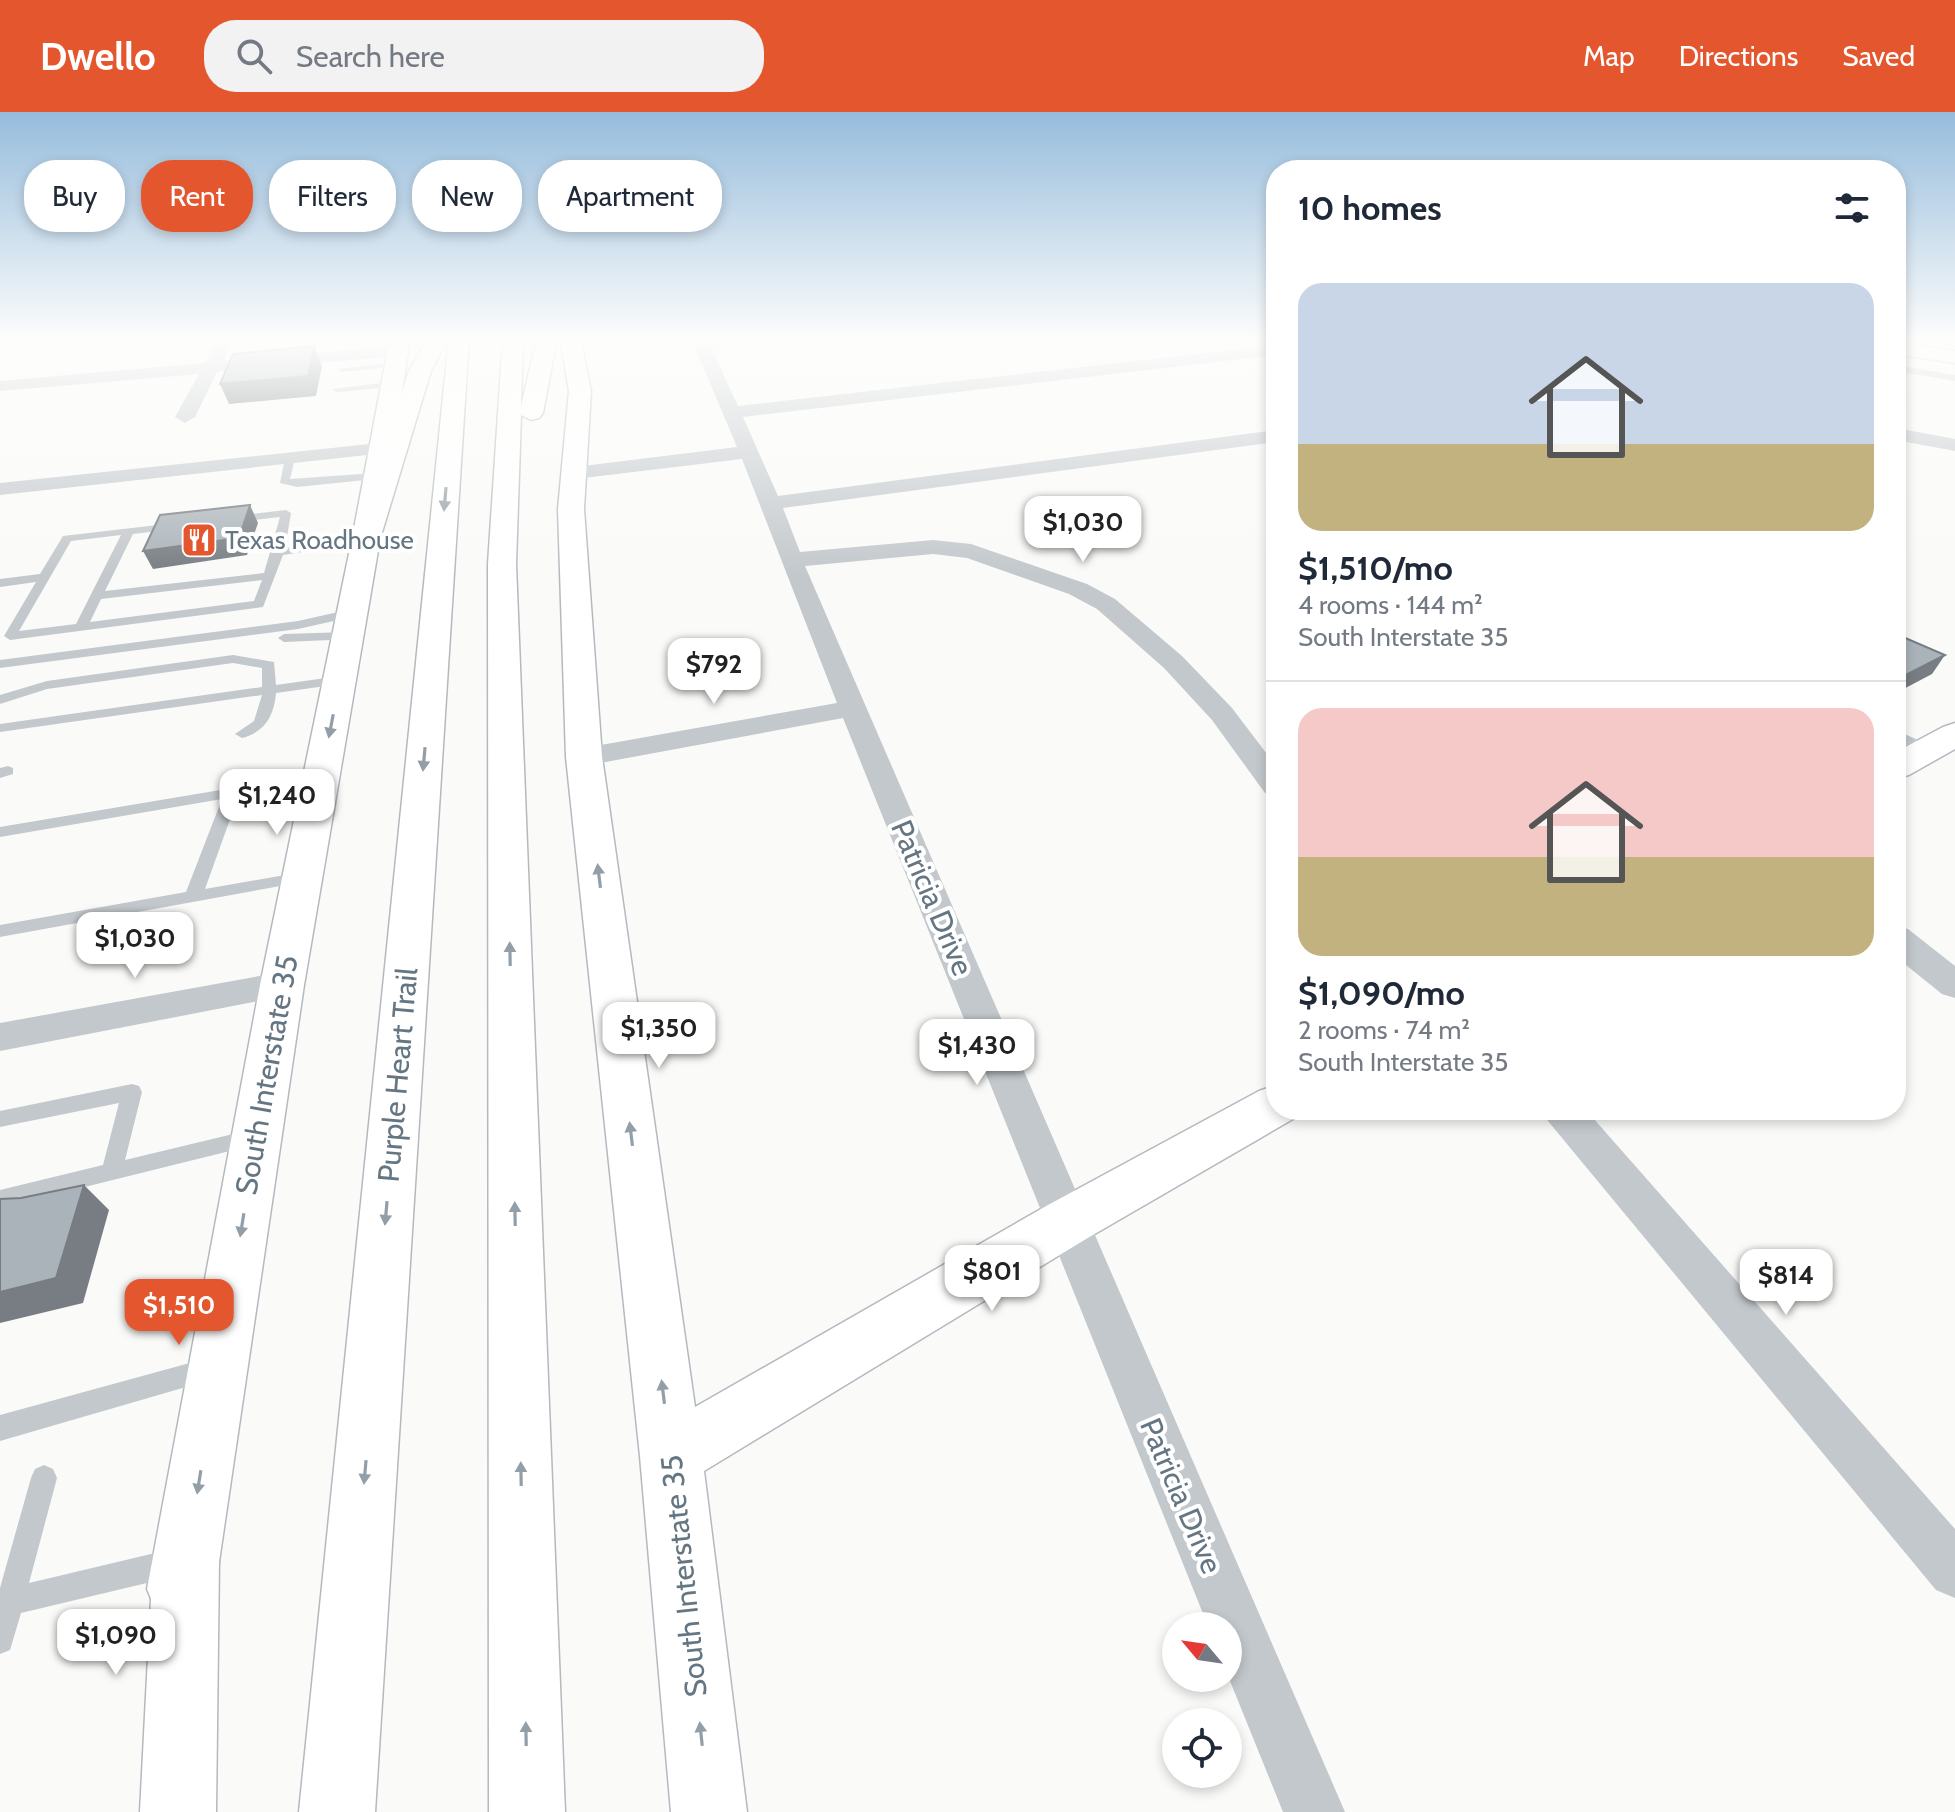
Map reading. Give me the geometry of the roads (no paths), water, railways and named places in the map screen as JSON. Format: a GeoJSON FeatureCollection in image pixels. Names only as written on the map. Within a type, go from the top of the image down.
{"type":"FeatureCollection","features":[{"type":"Feature","properties":{"kind":"main road","name":"South Interstate 35"},"geometry":{"type":"LineString","coordinates":[[140,1812],[186,1560],[282,985],[366,539],[385,417]]}},
{"type":"Feature","properties":{"kind":"main road"},"geometry":{"type":"LineString","coordinates":[[366,539],[405,417]]}},
{"type":"Feature","properties":{"kind":"main road","name":"Purple Heart Trail"},"geometry":{"type":"LineString","coordinates":[[337,1812],[452,417]]}},
{"type":"Feature","properties":{"kind":"main road"},"geometry":{"type":"LineString","coordinates":[[509,417],[502,564],[527,1812]]}},
{"type":"Feature","properties":{"kind":"main road"},"geometry":{"type":"LineString","coordinates":[[502,564],[531,417]]}},
{"type":"Feature","properties":{"kind":"main road","name":"South Interstate 35"},"geometry":{"type":"LineString","coordinates":[[578,417],[571,509],[584,757],[671,1456],[709,1812]]}},
{"type":"Feature","properties":{"kind":"main road"},"geometry":{"type":"LineString","coordinates":[[1906,758],[1926,739]]}},
{"type":"Feature","properties":{"kind":"main road"},"geometry":{"type":"LineString","coordinates":[[671,1456],[1067,1222],[1266,1111]]}},
{"type":"Feature","properties":{"kind":"main road"},"geometry":{"type":"LineString","coordinates":[[178,1812],[186,1560]]}},
{"type":"Feature","properties":{"kind":"street","name":"Patricia Drive"},"geometry":{"type":"LineString","coordinates":[[732,417],[772,503],[791,560],[1314,1812]]}},
{"type":"Feature","properties":{"kind":"street"},"geometry":{"type":"LineString","coordinates":[[1906,436],[1955,445]]}},
{"type":"Feature","properties":{"kind":"street"},"geometry":{"type":"LineString","coordinates":[[772,503],[1266,440]]}},
{"type":"Feature","properties":{"kind":"street"},"geometry":{"type":"LineString","coordinates":[[1906,450],[1931,440]]}},
{"type":"Feature","properties":{"kind":"street"},"geometry":{"type":"LineString","coordinates":[[0,489],[379,449]]}},
{"type":"Feature","properties":{"kind":"street"},"geometry":{"type":"LineString","coordinates":[[575,473],[746,452]]}},
{"type":"Feature","properties":{"kind":"street"},"geometry":{"type":"LineString","coordinates":[[791,560],[933,547],[971,551],[1078,589],[1106,604],[1173,662],[1222,714],[1266,773]]}},
{"type":"Feature","properties":{"kind":"street"},"geometry":{"type":"LineString","coordinates":[[584,757],[853,708]]}},
{"type":"Feature","properties":{"kind":"street"},"geometry":{"type":"LineString","coordinates":[[1906,946],[1955,985]]}},
{"type":"Feature","properties":{"kind":"street"},"geometry":{"type":"LineString","coordinates":[[0,1037],[282,985]]}},
{"type":"Feature","properties":{"kind":"street"},"geometry":{"type":"LineString","coordinates":[[1571,1120],[1955,1571]]}},
{"type":"Feature","properties":{"kind":"lane"},"geometry":{"type":"LineString","coordinates":[[290,458],[284,481],[297,484],[375,476]]}},
{"type":"Feature","properties":{"kind":"lane"},"geometry":{"type":"LineString","coordinates":[[286,513],[278,552],[259,604],[5,636],[67,538],[286,513]]}},
{"type":"Feature","properties":{"kind":"lane"},"geometry":{"type":"LineString","coordinates":[[81,627],[129,531]]}},
{"type":"Feature","properties":{"kind":"lane"},"geometry":{"type":"LineString","coordinates":[[278,552],[366,539]]}},
{"type":"Feature","properties":{"kind":"lane"},"geometry":{"type":"LineString","coordinates":[[96,596],[269,576]]}},
{"type":"Feature","properties":{"kind":"lane"},"geometry":{"type":"LineString","coordinates":[[0,583],[44,577]]}},
{"type":"Feature","properties":{"kind":"lane"},"geometry":{"type":"LineString","coordinates":[[7,668],[185,646],[298,625],[350,625]]}},
{"type":"Feature","properties":{"kind":"lane"},"geometry":{"type":"LineString","coordinates":[[7,668],[296,636],[350,625]]}},
{"type":"Feature","properties":{"kind":"lane"},"geometry":{"type":"LineString","coordinates":[[7,668],[38,632]]}},
{"type":"Feature","properties":{"kind":"lane"},"geometry":{"type":"LineString","coordinates":[[0,700],[47,685],[233,659],[269,665],[269,690],[263,722],[257,730],[242,734]]}},
{"type":"Feature","properties":{"kind":"lane"},"geometry":{"type":"LineString","coordinates":[[0,728],[340,680]]}},
{"type":"Feature","properties":{"kind":"lane"},"geometry":{"type":"LineString","coordinates":[[0,832],[321,778]]}},
{"type":"Feature","properties":{"kind":"lane"},"geometry":{"type":"LineString","coordinates":[[193,897],[232,793]]}},
{"type":"Feature","properties":{"kind":"lane"},"geometry":{"type":"LineString","coordinates":[[0,931],[302,877]]}},
{"type":"Feature","properties":{"kind":"lane"},"geometry":{"type":"LineString","coordinates":[[0,1119],[132,1092],[112,1170]]}},
{"type":"Feature","properties":{"kind":"lane"},"geometry":{"type":"LineString","coordinates":[[0,1199],[257,1137]]}},
{"type":"Feature","properties":{"kind":"lane"},"geometry":{"type":"LineString","coordinates":[[0,1428],[218,1367]]}},
{"type":"Feature","properties":{"kind":"lane"},"geometry":{"type":"LineString","coordinates":[[0,1640],[44,1478]]}},
{"type":"Feature","properties":{"kind":"lane"},"geometry":{"type":"LineString","coordinates":[[10,1602],[186,1560]]}},
{"type":"Feature","properties":{"kind":"place","name":"Texas Roadhouse"},"geometry":{"type":"Point","coordinates":[199,540]}}]}
